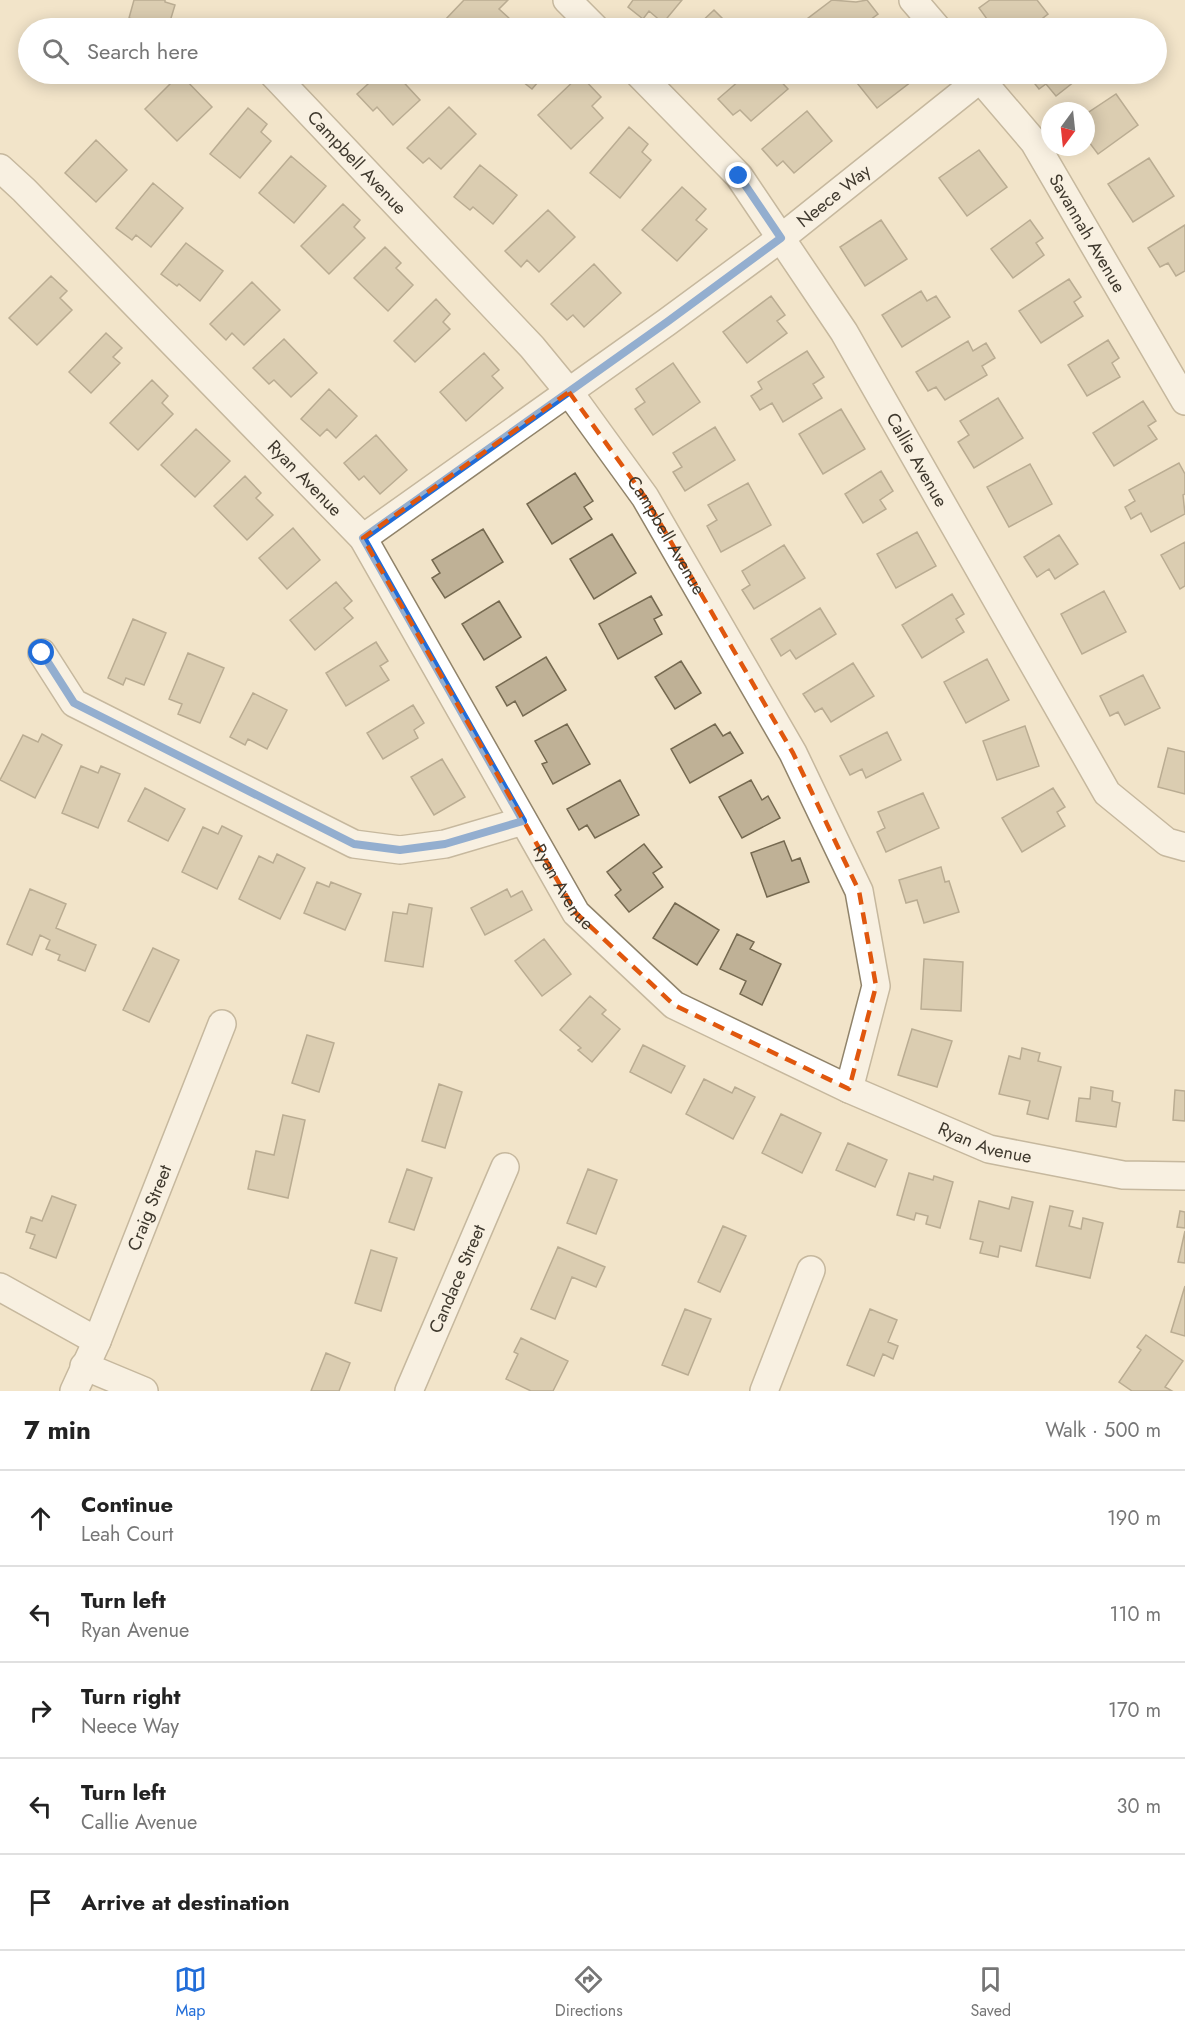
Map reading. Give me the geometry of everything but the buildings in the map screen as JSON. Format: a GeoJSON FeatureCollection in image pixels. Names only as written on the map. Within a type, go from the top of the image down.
{"type":"FeatureCollection","features":[{"type":"Feature","properties":{"kind":"street"},"geometry":{"type":"LineString","coordinates":[[567,0],[585,18]]}},
{"type":"Feature","properties":{"kind":"street"},"geometry":{"type":"LineString","coordinates":[[913,0],[929,18]]}},
{"type":"Feature","properties":{"kind":"street","name":"Campbell Avenue"},"geometry":{"type":"LineString","coordinates":[[282,84],[532,347],[569,392],[645,497],[793,753],[859,891],[876,986],[849,1089]]}},
{"type":"Feature","properties":{"kind":"street","name":"Callie Avenue"},"geometry":{"type":"LineString","coordinates":[[649,84],[739,176],[844,332],[1107,793],[1167,842],[1185,847]]}},
{"type":"Feature","properties":{"kind":"street","name":"Neece Way"},"geometry":{"type":"LineString","coordinates":[[363,538],[781,238],[968,84]]}},
{"type":"Feature","properties":{"kind":"street","name":"Savannah Avenue"},"geometry":{"type":"LineString","coordinates":[[985,84],[1034,142],[1185,401]]}},
{"type":"Feature","properties":{"kind":"street","name":"Ryan Avenue"},"geometry":{"type":"LineString","coordinates":[[0,168],[363,538],[576,913],[674,1005],[849,1089],[989,1149],[1123,1175],[1185,1176]]}},
{"type":"Feature","properties":{"kind":"street"},"geometry":{"type":"LineString","coordinates":[[42,653],[74,703],[354,844],[400,850],[445,844],[523,821]]}},
{"type":"Feature","properties":{"kind":"street","name":"Craig Street"},"geometry":{"type":"LineString","coordinates":[[74,1391],[97,1341],[222,1024]]}},
{"type":"Feature","properties":{"kind":"street","name":"Candace Street"},"geometry":{"type":"LineString","coordinates":[[409,1391],[506,1167]]}},
{"type":"Feature","properties":{"kind":"street"},"geometry":{"type":"LineString","coordinates":[[764,1391],[811,1270]]}},
{"type":"Feature","properties":{"kind":"street"},"geometry":{"type":"LineString","coordinates":[[0,1287],[97,1341]]}},
{"type":"Feature","properties":{"kind":"street"},"geometry":{"type":"LineString","coordinates":[[84,1366],[144,1391]]}},
{"type":"Feature","properties":{"kind":"highlighted area"},"geometry":{"type":"Polygon","coordinates":[[[569,392],[645,497],[793,753],[859,891],[876,986],[849,1089],[674,1005],[576,913],[363,538],[569,392]]]}},
{"type":"Feature","properties":{"kind":"route"},"geometry":{"type":"LineString","coordinates":[[42,653],[74,703],[354,844],[400,850],[445,844],[523,821],[363,538],[781,238],[739,176]]}}]}
